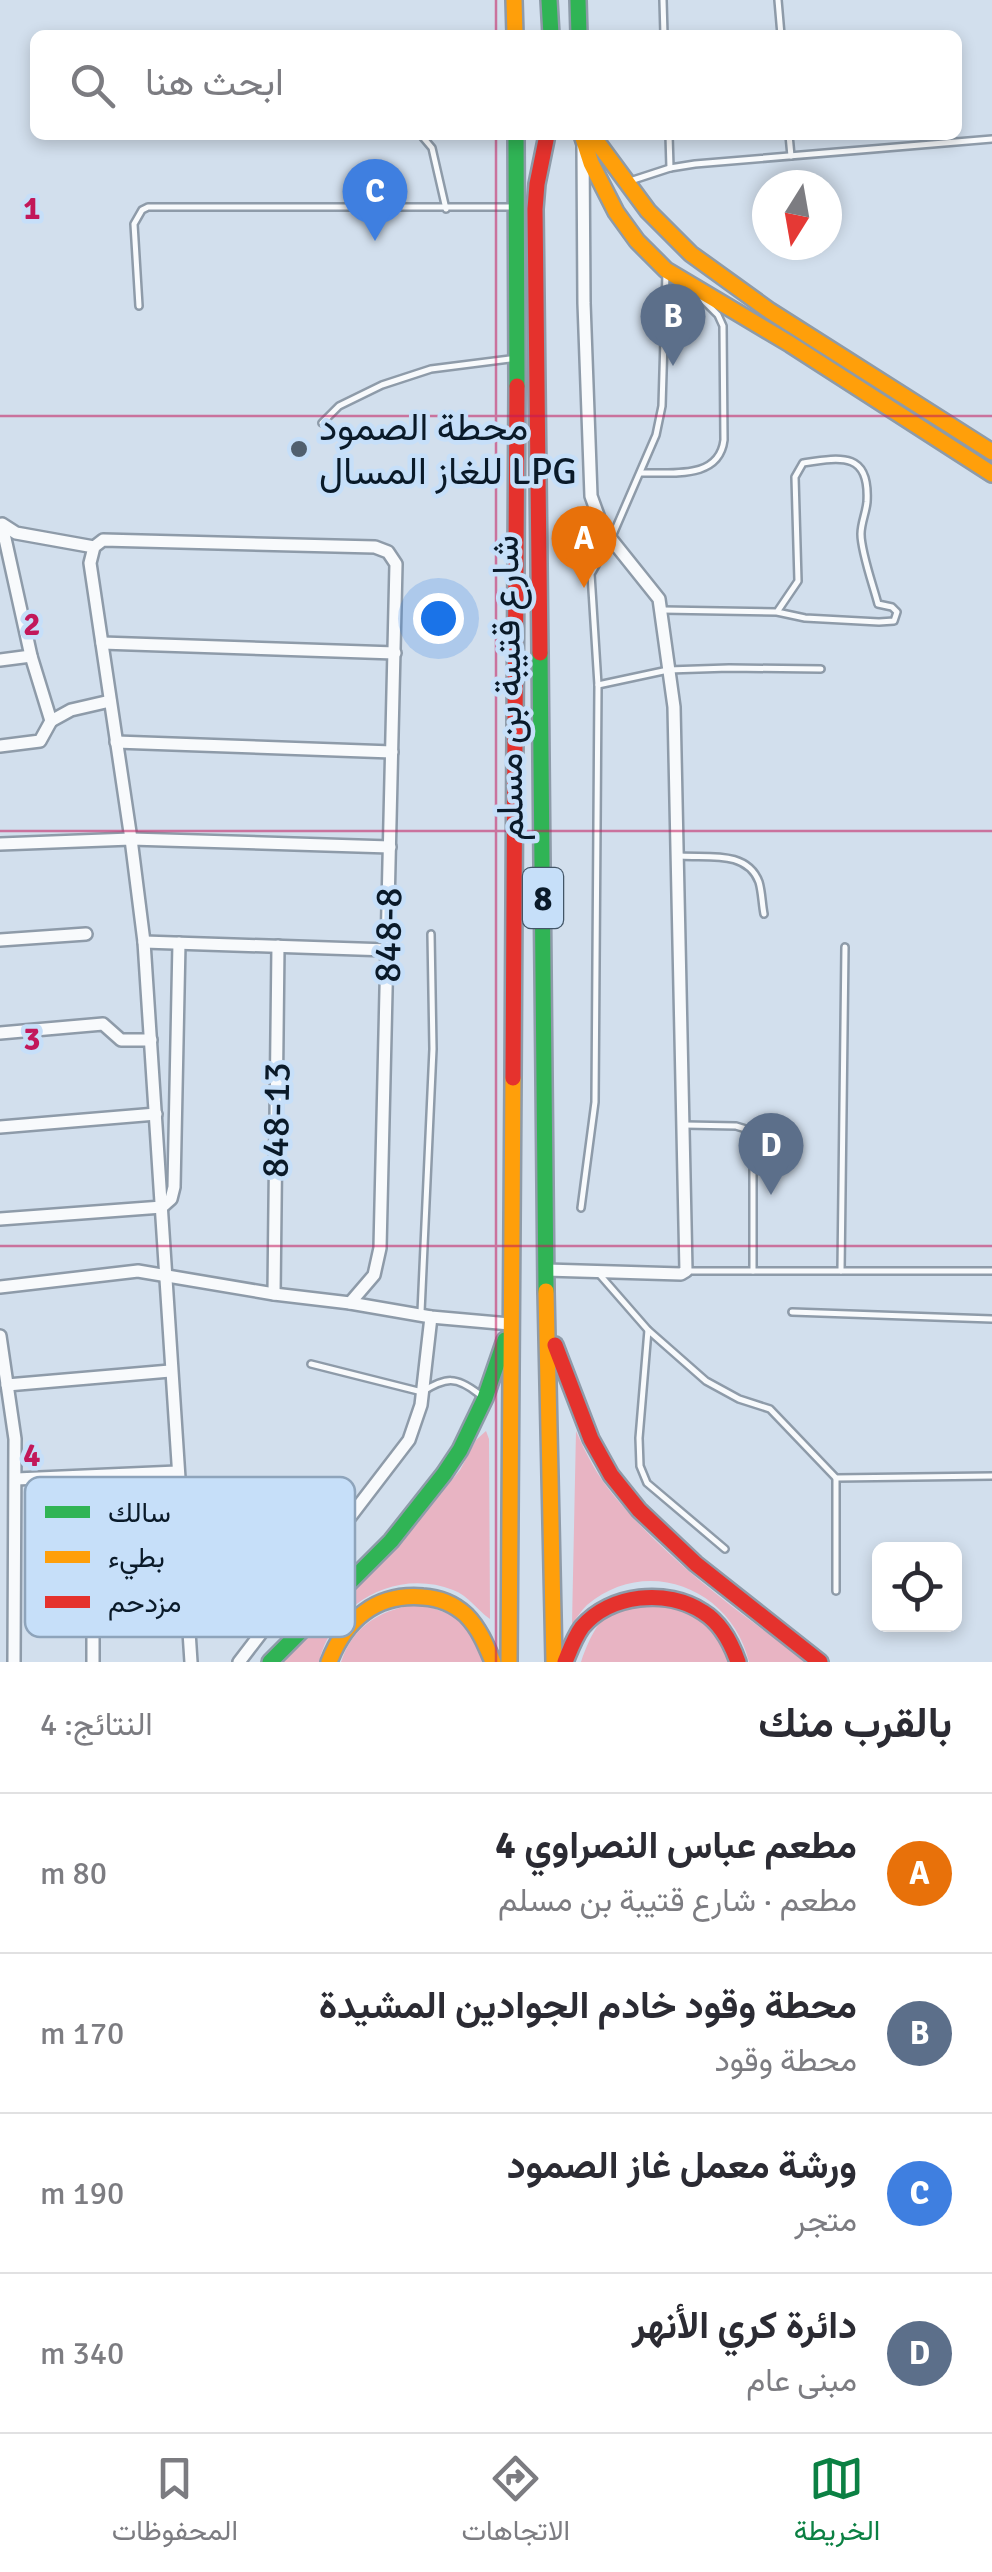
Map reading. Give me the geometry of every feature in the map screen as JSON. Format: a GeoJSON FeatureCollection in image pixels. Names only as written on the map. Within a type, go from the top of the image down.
{"type":"FeatureCollection","features":[{"type":"Feature","properties":{"kind":"main road"},"geometry":{"type":"LineString","coordinates":[[514,0],[515,30]]}},
{"type":"Feature","properties":{"kind":"main road"},"geometry":{"type":"LineString","coordinates":[[550,0],[551,30]]}},
{"type":"Feature","properties":{"kind":"main road"},"geometry":{"type":"LineString","coordinates":[[578,0],[579,30]]}},
{"type":"Feature","properties":{"kind":"main road","name":"شارع قتيبة بن مسلم"},"geometry":{"type":"LineString","coordinates":[[510,1662],[516,140]]}},
{"type":"Feature","properties":{"kind":"main road","name":"شارع قتيبة بن مسلم"},"geometry":{"type":"LineString","coordinates":[[546,140],[535,210],[554,1662]]}},
{"type":"Feature","properties":{"kind":"main road"},"geometry":{"type":"LineString","coordinates":[[587,140],[602,193],[618,219],[666,270],[790,344],[992,474]]}},
{"type":"Feature","properties":{"kind":"main road"},"geometry":{"type":"LineString","coordinates":[[588,140],[648,211],[692,254],[770,311],[992,452]]}},
{"type":"Feature","properties":{"kind":"main road"},"geometry":{"type":"LineString","coordinates":[[548,1322],[591,1439],[611,1475],[639,1510],[696,1564],[820,1662]]}},
{"type":"Feature","properties":{"kind":"main road"},"geometry":{"type":"LineString","coordinates":[[355,1576],[419,1508],[460,1450],[485,1398],[510,1324]]}},
{"type":"Feature","properties":{"kind":"main road"},"geometry":{"type":"LineString","coordinates":[[566,1662],[578,1634],[591,1618],[606,1607],[637,1596],[666,1598],[705,1612],[732,1643],[738,1662]]}},
{"type":"Feature","properties":{"kind":"main road"},"geometry":{"type":"LineString","coordinates":[[355,1619],[370,1606],[389,1598],[434,1598],[458,1608],[479,1630],[494,1662]]}},
{"type":"Feature","properties":{"kind":"main road"},"geometry":{"type":"LineString","coordinates":[[270,1662],[294,1637]]}},
{"type":"Feature","properties":{"kind":"main road"},"geometry":{"type":"LineString","coordinates":[[330,1662],[340,1637]]}},
{"type":"Feature","properties":{"kind":"street"},"geometry":{"type":"LineString","coordinates":[[546,1270],[681,1274],[686,1271],[674,707],[659,599],[611,539],[590,496],[584,303],[586,140]]}},
{"type":"Feature","properties":{"kind":"street"},"geometry":{"type":"LineString","coordinates":[[1,522],[16,533],[94,546],[90,557],[144,942],[178,1477]]}},
{"type":"Feature","properties":{"kind":"street"},"geometry":{"type":"LineString","coordinates":[[1,522],[7,580],[51,721]]}},
{"type":"Feature","properties":{"kind":"street","name":"848-8"},"geometry":{"type":"LineString","coordinates":[[94,546],[108,538],[375,547],[393,557],[397,571],[380,1257],[374,1275],[350,1303]]}},
{"type":"Feature","properties":{"kind":"street"},"geometry":{"type":"LineString","coordinates":[[102,643],[395,653]]}},
{"type":"Feature","properties":{"kind":"street"},"geometry":{"type":"LineString","coordinates":[[0,660],[31,656]]}},
{"type":"Feature","properties":{"kind":"street"},"geometry":{"type":"LineString","coordinates":[[0,746],[40,740],[51,721],[71,710],[110,702]]}},
{"type":"Feature","properties":{"kind":"street"},"geometry":{"type":"LineString","coordinates":[[116,742],[392,752]]}},
{"type":"Feature","properties":{"kind":"street"},"geometry":{"type":"LineString","coordinates":[[0,844],[131,839],[390,847]]}},
{"type":"Feature","properties":{"kind":"street"},"geometry":{"type":"LineString","coordinates":[[0,940],[86,934]]}},
{"type":"Feature","properties":{"kind":"street"},"geometry":{"type":"LineString","coordinates":[[144,942],[388,950]]}},
{"type":"Feature","properties":{"kind":"street"},"geometry":{"type":"LineString","coordinates":[[0,1219],[162,1207],[171,1199],[179,943]]}},
{"type":"Feature","properties":{"kind":"street","name":"848-13"},"geometry":{"type":"LineString","coordinates":[[274,1294],[278,946]]}},
{"type":"Feature","properties":{"kind":"street"},"geometry":{"type":"LineString","coordinates":[[0,1033],[103,1024],[121,1040],[151,1040]]}},
{"type":"Feature","properties":{"kind":"street"},"geometry":{"type":"LineString","coordinates":[[0,1127],[156,1114]]}},
{"type":"Feature","properties":{"kind":"street"},"geometry":{"type":"LineString","coordinates":[[0,1287],[124,1271],[426,1316],[510,1324]]}},
{"type":"Feature","properties":{"kind":"street"},"geometry":{"type":"LineString","coordinates":[[355,1508],[402,1451],[418,1417],[426,1316]]}},
{"type":"Feature","properties":{"kind":"street"},"geometry":{"type":"LineString","coordinates":[[0,1336],[15,1439],[14,1662]]}},
{"type":"Feature","properties":{"kind":"street"},"geometry":{"type":"LineString","coordinates":[[7,1386],[170,1372]]}},
{"type":"Feature","properties":{"kind":"street"},"geometry":{"type":"LineString","coordinates":[[62,1477],[178,1472]]}},
{"type":"Feature","properties":{"kind":"street"},"geometry":{"type":"LineString","coordinates":[[16,1479],[25,1479]]}},
{"type":"Feature","properties":{"kind":"street"},"geometry":{"type":"LineString","coordinates":[[188,1637],[190,1662]]}},
{"type":"Feature","properties":{"kind":"street"},"geometry":{"type":"LineString","coordinates":[[238,1662],[257,1637]]}},
{"type":"Feature","properties":{"kind":"lane"},"geometry":{"type":"LineString","coordinates":[[663,0],[664,30]]}},
{"type":"Feature","properties":{"kind":"lane"},"geometry":{"type":"LineString","coordinates":[[778,0],[781,30]]}},
{"type":"Feature","properties":{"kind":"lane"},"geometry":{"type":"LineString","coordinates":[[624,183],[670,168],[720,161],[992,139]]}},
{"type":"Feature","properties":{"kind":"lane"},"geometry":{"type":"LineString","coordinates":[[425,140],[432,148],[446,209]]}},
{"type":"Feature","properties":{"kind":"lane"},"geometry":{"type":"LineString","coordinates":[[669,140],[670,168]]}},
{"type":"Feature","properties":{"kind":"lane"},"geometry":{"type":"LineString","coordinates":[[789,140],[791,156]]}},
{"type":"Feature","properties":{"kind":"lane"},"geometry":{"type":"LineString","coordinates":[[139,306],[134,224],[148,207],[516,207]]}},
{"type":"Feature","properties":{"kind":"lane"},"geometry":{"type":"LineString","coordinates":[[640,474],[700,470],[712,465],[721,454],[722,322],[696,291],[692,254]]}},
{"type":"Feature","properties":{"kind":"lane"},"geometry":{"type":"LineString","coordinates":[[581,1208],[595,1102],[598,685],[591,574],[611,539],[656,436],[662,406],[666,270]]}},
{"type":"Feature","properties":{"kind":"lane"},"geometry":{"type":"LineString","coordinates":[[322,423],[339,406],[382,385],[431,369],[518,358]]}},
{"type":"Feature","properties":{"kind":"lane"},"geometry":{"type":"LineString","coordinates":[[660,610],[894,620],[897,612],[878,604],[861,535],[867,502],[864,472],[858,465],[833,458],[804,463],[795,477],[798,581],[777,612]]}},
{"type":"Feature","properties":{"kind":"lane"},"geometry":{"type":"LineString","coordinates":[[598,685],[668,670],[821,670]]}},
{"type":"Feature","properties":{"kind":"lane"},"geometry":{"type":"LineString","coordinates":[[676,856],[738,859],[749,866],[759,882],[764,914]]}},
{"type":"Feature","properties":{"kind":"lane"},"geometry":{"type":"LineString","coordinates":[[426,1316],[434,1049],[431,934]]}},
{"type":"Feature","properties":{"kind":"lane"},"geometry":{"type":"LineString","coordinates":[[841,1271],[845,947]]}},
{"type":"Feature","properties":{"kind":"lane"},"geometry":{"type":"LineString","coordinates":[[682,1125],[750,1130],[753,1271]]}},
{"type":"Feature","properties":{"kind":"lane"},"geometry":{"type":"LineString","coordinates":[[686,1271],[992,1271]]}},
{"type":"Feature","properties":{"kind":"lane"},"geometry":{"type":"LineString","coordinates":[[598,1272],[648,1330],[706,1381],[770,1409],[836,1478],[836,1591]]}},
{"type":"Feature","properties":{"kind":"lane"},"geometry":{"type":"LineString","coordinates":[[792,1312],[992,1319]]}},
{"type":"Feature","properties":{"kind":"lane"},"geometry":{"type":"LineString","coordinates":[[648,1330],[640,1466],[648,1483],[724,1549]]}},
{"type":"Feature","properties":{"kind":"lane"},"geometry":{"type":"LineString","coordinates":[[312,1364],[422,1392],[447,1380],[465,1383],[485,1398]]}},
{"type":"Feature","properties":{"kind":"lane"},"geometry":{"type":"LineString","coordinates":[[836,1478],[992,1476]]}},
{"type":"Feature","properties":{"kind":"shaded area"},"geometry":{"type":"Polygon","coordinates":[[[486,1431],[490,1619],[464,1596],[431,1584],[389,1588],[355,1606],[355,1586],[422,1516],[460,1470],[476,1440],[486,1431]]]}},
{"type":"Feature","properties":{"kind":"shaded area"},"geometry":{"type":"Polygon","coordinates":[[[576,1431],[609,1489],[657,1542],[731,1606],[808,1662],[749,1662],[740,1636],[725,1615],[706,1598],[660,1581],[635,1582],[610,1590],[587,1605],[572,1624],[576,1431]]]}},
{"type":"Feature","properties":{"kind":"shaded area"},"geometry":{"type":"Polygon","coordinates":[[[421,1604],[466,1620],[488,1662],[341,1662],[362,1628],[395,1609],[421,1604]]]}},
{"type":"Feature","properties":{"kind":"shaded area"},"geometry":{"type":"Polygon","coordinates":[[[674,1605],[713,1628],[729,1662],[581,1662],[596,1628],[614,1612],[638,1606],[674,1605]]]}},
{"type":"Feature","properties":{"kind":"shaded area"},"geometry":{"type":"Polygon","coordinates":[[[307,1637],[329,1637],[319,1662],[283,1662],[307,1637]]]}},
{"type":"Feature","properties":{"kind":"traffic: fast"},"geometry":{"type":"LineString","coordinates":[[549,0],[551,30]]}},
{"type":"Feature","properties":{"kind":"traffic: fast"},"geometry":{"type":"LineString","coordinates":[[578,0],[579,30]]}},
{"type":"Feature","properties":{"kind":"traffic: fast"},"geometry":{"type":"LineString","coordinates":[[516,140],[517,386]]}},
{"type":"Feature","properties":{"kind":"traffic: fast"},"geometry":{"type":"LineString","coordinates":[[540,653],[546,1291]]}},
{"type":"Feature","properties":{"kind":"traffic: fast"},"geometry":{"type":"LineString","coordinates":[[355,1577],[391,1541],[460,1450],[485,1398],[505,1340]]}},
{"type":"Feature","properties":{"kind":"traffic: fast"},"geometry":{"type":"LineString","coordinates":[[270,1662],[295,1637]]}},
{"type":"Feature","properties":{"kind":"traffic: slow"},"geometry":{"type":"LineString","coordinates":[[514,0],[515,30]]}},
{"type":"Feature","properties":{"kind":"traffic: slow"},"geometry":{"type":"LineString","coordinates":[[584,140],[616,212],[637,241],[666,270],[790,344],[992,474]]}},
{"type":"Feature","properties":{"kind":"traffic: slow"},"geometry":{"type":"LineString","coordinates":[[596,140],[648,211],[691,254],[770,311],[992,452]]}},
{"type":"Feature","properties":{"kind":"traffic: slow"},"geometry":{"type":"LineString","coordinates":[[509,1662],[513,1078]]}},
{"type":"Feature","properties":{"kind":"traffic: slow"},"geometry":{"type":"LineString","coordinates":[[546,1291],[554,1662]]}},
{"type":"Feature","properties":{"kind":"traffic: slow"},"geometry":{"type":"LineString","coordinates":[[355,1620],[391,1600],[435,1599],[471,1620],[493,1662]]}},
{"type":"Feature","properties":{"kind":"traffic: slow"},"geometry":{"type":"LineString","coordinates":[[329,1662],[342,1637]]}},
{"type":"Feature","properties":{"kind":"traffic: jam"},"geometry":{"type":"LineString","coordinates":[[540,653],[535,209],[546,140]]}},
{"type":"Feature","properties":{"kind":"traffic: jam"},"geometry":{"type":"LineString","coordinates":[[513,1078],[517,386]]}},
{"type":"Feature","properties":{"kind":"traffic: jam"},"geometry":{"type":"LineString","coordinates":[[555,1345],[591,1439],[611,1475],[639,1510],[696,1564],[820,1662]]}},
{"type":"Feature","properties":{"kind":"traffic: jam"},"geometry":{"type":"LineString","coordinates":[[565,1662],[579,1631],[594,1616],[623,1601],[656,1597],[689,1604],[709,1616],[725,1634],[738,1662]]}},
{"type":"Feature","properties":{"kind":"place","name":"ورشة معمل غاز الصمود"},"geometry":{"type":"Point","coordinates":[375,241]}},
{"type":"Feature","properties":{"kind":"place","name":"محطة وقود خادم الجوادين المشيدة"},"geometry":{"type":"Point","coordinates":[673,366]}},
{"type":"Feature","properties":{"kind":"place","name":"محطة الصمود للغاز المسال LPG"},"geometry":{"type":"Point","coordinates":[299,449]}},
{"type":"Feature","properties":{"kind":"place","name":"مطعم عباس النصراوي 4"},"geometry":{"type":"Point","coordinates":[584,588]}},
{"type":"Feature","properties":{"kind":"place","name":"دائرة كري الأنهر"},"geometry":{"type":"Point","coordinates":[771,1195]}}]}
